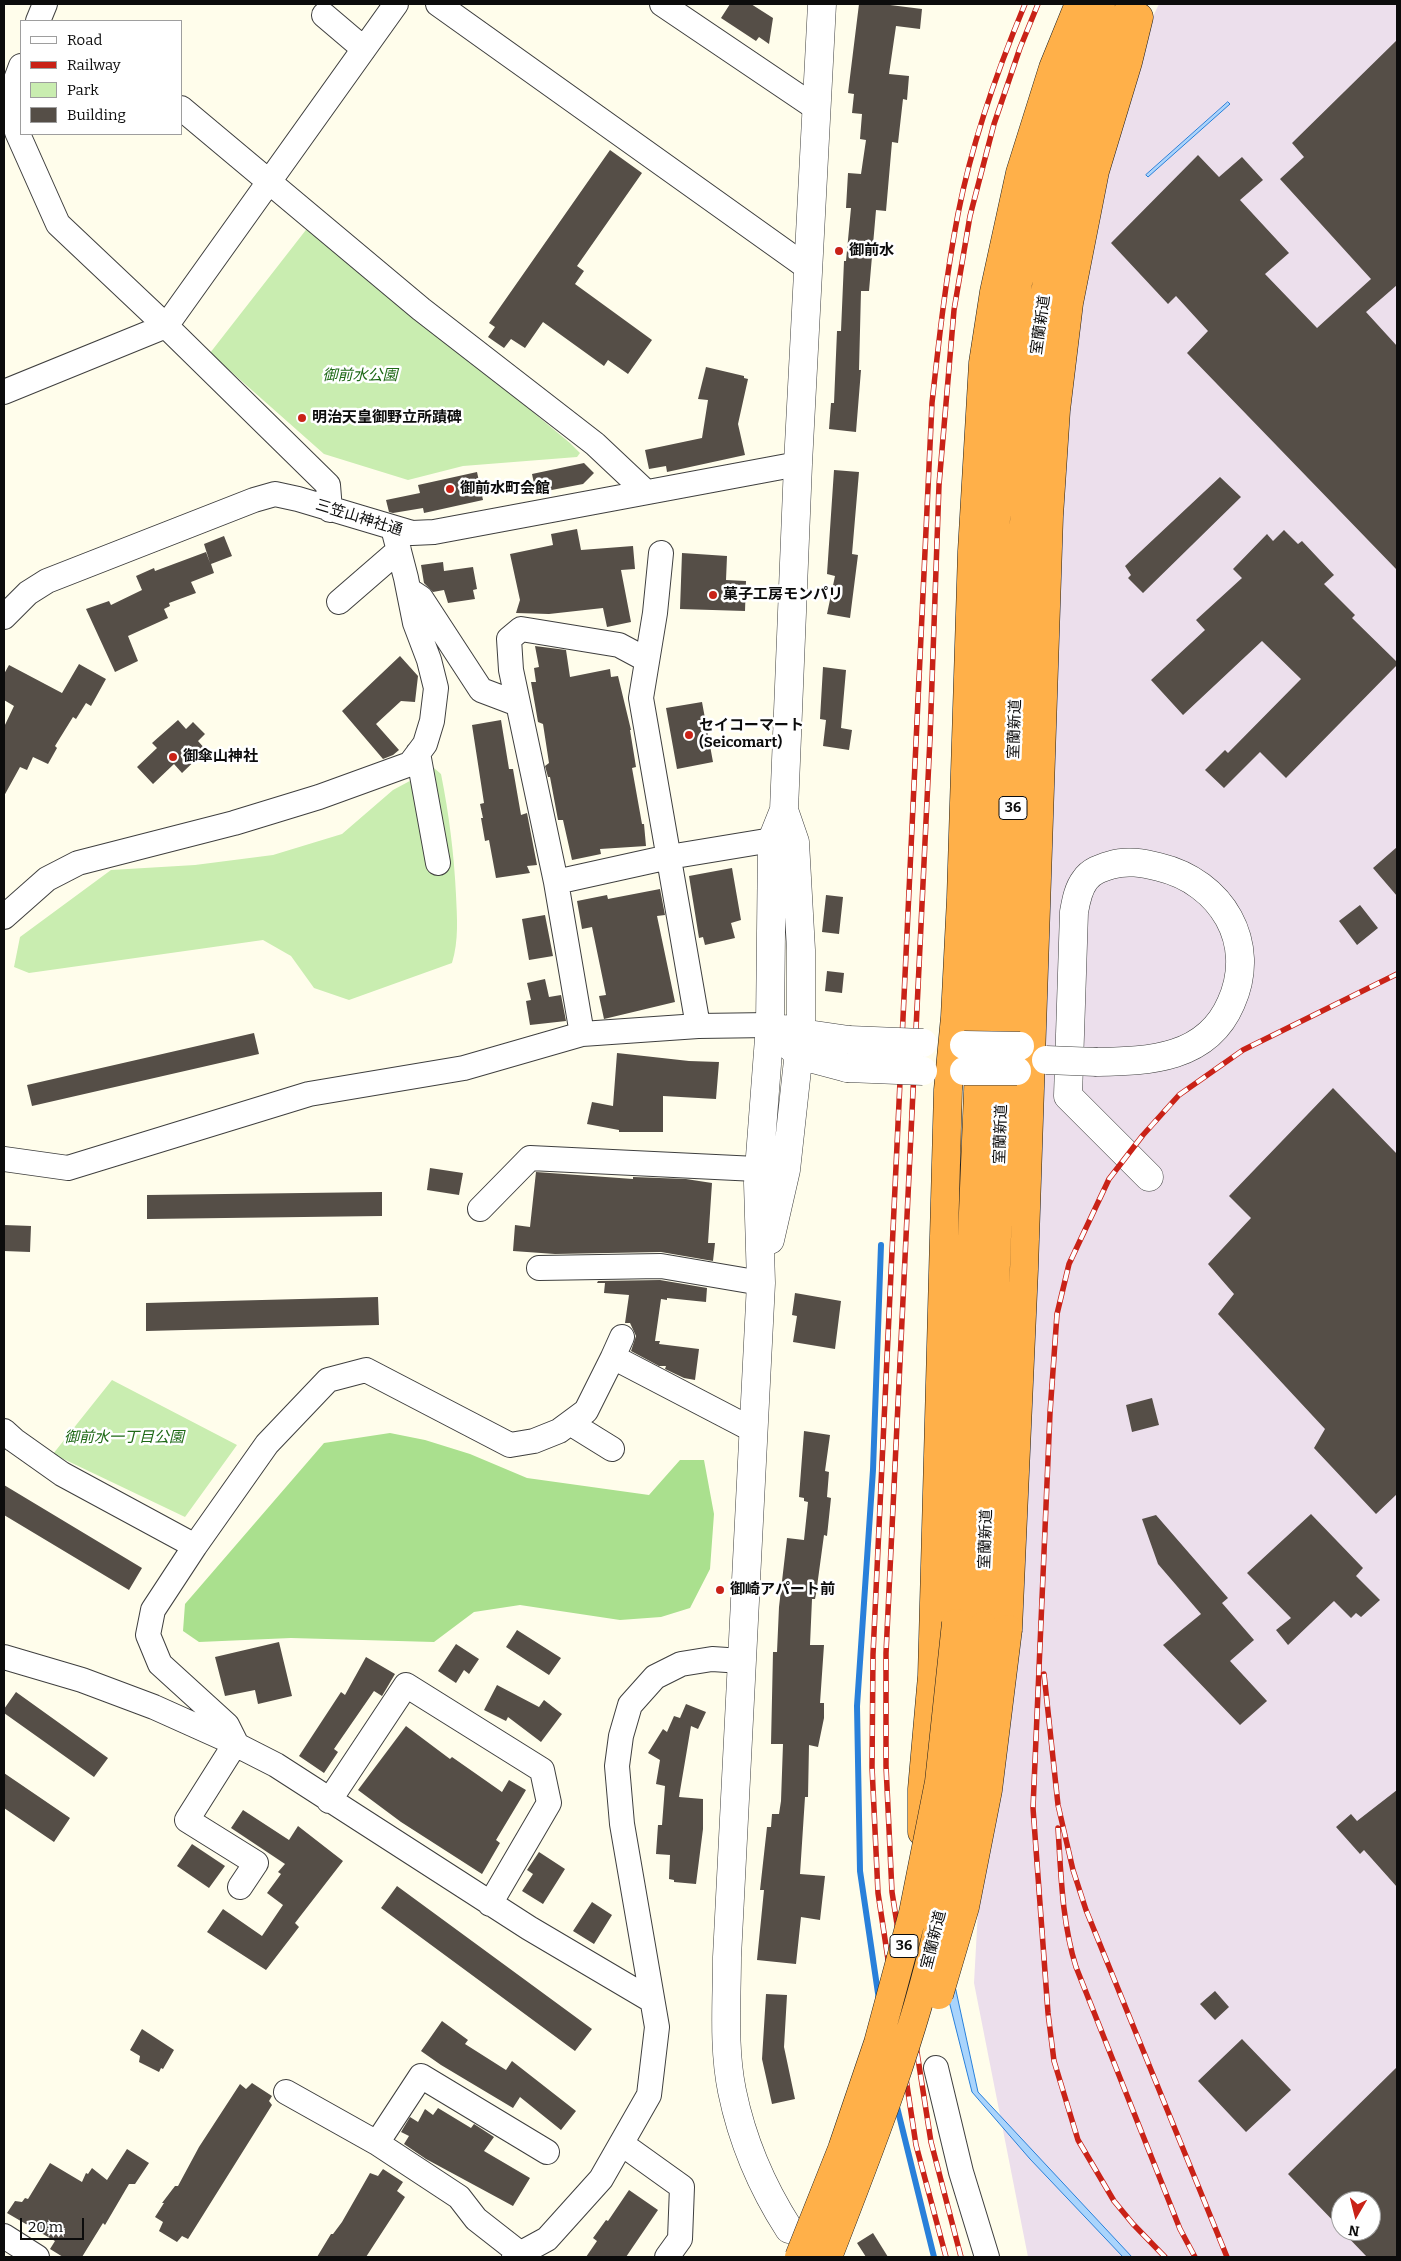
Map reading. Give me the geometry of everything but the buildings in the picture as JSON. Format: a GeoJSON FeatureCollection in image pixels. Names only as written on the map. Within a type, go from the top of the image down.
{"type":"FeatureCollection","features":[{"type":"Feature","properties":{"kind":"highway"},"geometry":{"type":"LineString","coordinates":[[922,1873],[922,1789],[932,1676],[950,1061],[961,898],[972,551],[983,363],[994,292],[1020,173],[1053,68],[1079,4]]}},
{"type":"Feature","properties":{"kind":"highway","name":"室蘭新道"},"geometry":{"type":"LineString","coordinates":[[799,2257],[842,2149],[878,2043],[922,1873],[940,1772],[956,1623],[978,1092],[996,529],[1003,428],[1018,284],[1039,189],[1066,95],[1101,4]]}},
{"type":"Feature","properties":{"kind":"highway","name":"室蘭新道"},"geometry":{"type":"LineString","coordinates":[[995,1628],[1019,625],[1026,486],[1036,359],[1050,265],[1072,171],[1106,61],[1131,4]]}},
{"type":"Feature","properties":{"kind":"highway"},"geometry":{"type":"LineString","coordinates":[[828,2257],[883,2114],[931,2020],[965,1907],[988,1790],[995,1628],[1013,1549],[1049,516],[1056,410],[1069,303],[1095,171],[1128,62],[1142,4]]}},
{"type":"Feature","properties":{"kind":"street"},"geometry":{"type":"LineString","coordinates":[[38,20],[45,4]]}},
{"type":"Feature","properties":{"kind":"street"},"geometry":{"type":"LineString","coordinates":[[4,392],[166,326],[396,4]]}},
{"type":"Feature","properties":{"kind":"street"},"geometry":{"type":"LineString","coordinates":[[438,4],[808,268]]}},
{"type":"Feature","properties":{"kind":"street"},"geometry":{"type":"LineString","coordinates":[[662,4],[816,108]]}},
{"type":"Feature","properties":{"kind":"street"},"geometry":{"type":"LineString","coordinates":[[789,2229],[770,2200],[743,2135],[732,2090],[727,2038],[727,1957],[761,1284],[772,1169],[770,1025],[772,840],[784,810],[820,5]]}},
{"type":"Feature","properties":{"kind":"street"},"geometry":{"type":"LineString","coordinates":[[324,15],[364,49]]}},
{"type":"Feature","properties":{"kind":"street"},"geometry":{"type":"LineString","coordinates":[[20,69],[8,101],[17,132],[58,224],[166,326],[328,485],[330,510]]}},
{"type":"Feature","properties":{"kind":"street"},"geometry":{"type":"LineString","coordinates":[[182,109],[421,309],[595,444],[646,492]]}},
{"type":"Feature","properties":{"kind":"street","name":"三笠山神社通"},"geometry":{"type":"LineString","coordinates":[[4,617],[28,593],[47,581],[254,500],[275,494],[298,499],[330,510],[396,539],[412,533],[434,532],[798,464]]}},
{"type":"Feature","properties":{"kind":"street"},"geometry":{"type":"LineString","coordinates":[[4,917],[47,880],[78,863],[234,823],[319,797],[410,764],[425,744],[432,721],[436,688],[429,660],[415,623],[396,539]]}},
{"type":"Feature","properties":{"kind":"street"},"geometry":{"type":"LineString","coordinates":[[339,602],[396,539]]}},
{"type":"Feature","properties":{"kind":"street"},"geometry":{"type":"LineString","coordinates":[[661,553],[641,698],[698,1026]]}},
{"type":"Feature","properties":{"kind":"street"},"geometry":{"type":"LineString","coordinates":[[409,590],[420,598],[481,690],[518,704]]}},
{"type":"Feature","properties":{"kind":"street"},"geometry":{"type":"LineString","coordinates":[[582,1034],[556,882],[518,704],[509,639],[520,629],[619,646],[647,660]]}},
{"type":"Feature","properties":{"kind":"street"},"geometry":{"type":"LineString","coordinates":[[418,753],[438,863]]}},
{"type":"Feature","properties":{"kind":"street"},"geometry":{"type":"LineString","coordinates":[[772,1169],[799,1044],[801,950],[795,842],[784,810]]}},
{"type":"Feature","properties":{"kind":"street"},"geometry":{"type":"LineString","coordinates":[[556,882],[670,857],[772,840]]}},
{"type":"Feature","properties":{"kind":"street"},"geometry":{"type":"LineString","coordinates":[[4,1159],[68,1168],[309,1094],[464,1068],[582,1034],[698,1026],[770,1025],[799,1044],[846,1068],[950,1061],[1029,1059],[1098,1062],[1150,1059],[1175,1055],[1195,1044],[1213,1030],[1228,1012],[1237,990],[1242,964],[1239,939],[1228,915],[1210,894],[1190,878],[1141,862],[1119,863],[1098,869],[1085,879],[1078,892],[1074,912],[1068,1096],[1149,1177]]}},
{"type":"Feature","properties":{"kind":"street"},"geometry":{"type":"LineString","coordinates":[[799,1044],[849,1040],[923,1043],[950,1061]]}},
{"type":"Feature","properties":{"kind":"street"},"geometry":{"type":"LineString","coordinates":[[480,1209],[530,1158],[772,1169]]}},
{"type":"Feature","properties":{"kind":"street"},"geometry":{"type":"LineString","coordinates":[[539,1268],[661,1266],[761,1284]]}},
{"type":"Feature","properties":{"kind":"street"},"geometry":{"type":"LineString","coordinates":[[236,1744],[227,1725],[160,1664],[148,1635],[153,1610],[195,1546],[267,1444],[328,1380],[366,1370],[510,1445],[534,1441],[559,1432],[586,1411],[617,1347],[753,1430]]}},
{"type":"Feature","properties":{"kind":"street"},"geometry":{"type":"LineString","coordinates":[[570,1423],[612,1449]]}},
{"type":"Feature","properties":{"kind":"street"},"geometry":{"type":"LineString","coordinates":[[4,1431],[62,1474],[195,1546]]}},
{"type":"Feature","properties":{"kind":"street"},"geometry":{"type":"LineString","coordinates":[[4,1657],[82,1680],[154,1708],[236,1744],[276,1765],[490,1904],[651,2000]]}},
{"type":"Feature","properties":{"kind":"street"},"geometry":{"type":"LineString","coordinates":[[286,2092],[377,2143],[459,2197],[476,2219],[519,2256],[547,2239],[601,2180],[649,2095],[657,2027],[622,1824],[617,1766],[623,1730],[630,1705],[655,1677],[682,1664],[712,1659],[742,1661]]}},
{"type":"Feature","properties":{"kind":"street"},"geometry":{"type":"LineString","coordinates":[[329,1801],[406,1686],[542,1770],[549,1803],[490,1904]]}},
{"type":"Feature","properties":{"kind":"street"},"geometry":{"type":"LineString","coordinates":[[236,1744],[187,1820],[256,1863],[240,1888]]}},
{"type":"Feature","properties":{"kind":"street"},"geometry":{"type":"LineString","coordinates":[[936,2068],[961,2172],[986,2257]]}},
{"type":"Feature","properties":{"kind":"street"},"geometry":{"type":"LineString","coordinates":[[377,2143],[422,2076],[547,2152]]}},
{"type":"Feature","properties":{"kind":"street"},"geometry":{"type":"LineString","coordinates":[[622,2144],[682,2186],[680,2239],[667,2257]]}},
{"type":"Feature","properties":{"kind":"street"},"geometry":{"type":"LineString","coordinates":[[4,2236],[38,2257]]}},
{"type":"Feature","properties":{"kind":"shaded area"},"geometry":{"type":"Polygon","coordinates":[[[1159,4],[1397,4],[1397,2257],[1028,2257],[974,1983],[1063,370],[1107,110],[1159,4]]]}},
{"type":"Feature","properties":{"kind":"green space","name":"御前水公園"},"geometry":{"type":"Polygon","coordinates":[[[309,226],[570,443],[580,453],[577,457],[463,466],[408,480],[324,454],[210,353],[309,226]]]}},
{"type":"Feature","properties":{"kind":"green space"},"geometry":{"type":"Polygon","coordinates":[[[434,768],[441,774],[454,864],[457,929],[452,963],[349,1000],[314,988],[291,956],[263,940],[29,973],[14,967],[20,937],[111,870],[195,865],[273,855],[342,834],[393,790],[434,768]]]}},
{"type":"Feature","properties":{"kind":"green space","name":"御前水一丁目公園"},"geometry":{"type":"Polygon","coordinates":[[[112,1380],[237,1445],[185,1517],[53,1454],[112,1380]]]}},
{"type":"Feature","properties":{"kind":"green space"},"geometry":{"type":"Polygon","coordinates":[[[390,1433],[425,1440],[470,1454],[527,1478],[649,1495],[680,1460],[704,1460],[714,1514],[710,1569],[690,1608],[661,1617],[620,1620],[520,1605],[474,1612],[434,1642],[291,1638],[199,1642],[183,1631],[185,1604],[324,1443],[390,1433]]]}},
{"type":"Feature","properties":{"kind":"water"},"geometry":{"type":"Polygon","coordinates":[[[1228,102],[1230,104],[1148,177],[1146,175],[1228,102]]]}},
{"type":"Feature","properties":{"kind":"water"},"geometry":{"type":"Polygon","coordinates":[[[955,1986],[978,2092],[1132,2257],[1123,2257],[1030,2159],[972,2092],[949,2001],[955,1986]]]}},
{"type":"Feature","properties":{"kind":"waterway"},"geometry":{"type":"LineString","coordinates":[[879,2000],[860,1871],[857,1706],[873,1470],[881,1245]]}},
{"type":"Feature","properties":{"kind":"waterway"},"geometry":{"type":"LineString","coordinates":[[896,2103],[934,2257]]}},
{"type":"Feature","properties":{"kind":"railway"},"geometry":{"type":"LineString","coordinates":[[946,2257],[916,2145],[878,1893],[872,1767],[873,1654],[932,403],[946,284],[970,160],[986,107],[1025,4]]}},
{"type":"Feature","properties":{"kind":"railway"},"geometry":{"type":"LineString","coordinates":[[961,2257],[931,2142],[892,1892],[886,1766],[886,1653],[930,738],[939,485],[954,310],[970,216],[994,124],[1020,48],[1038,4]]}},
{"type":"Feature","properties":{"kind":"railway"},"geometry":{"type":"LineString","coordinates":[[1165,2257],[1114,2201],[1078,2140],[1054,2061],[1048,2013],[1033,1808],[1050,1413],[1057,1314],[1069,1264],[1109,1179],[1143,1135],[1179,1095],[1243,1050],[1397,974]]}},
{"type":"Feature","properties":{"kind":"railway"},"geometry":{"type":"LineString","coordinates":[[1044,1674],[1058,1805],[1073,1870],[1086,1910],[1227,2257]]}},
{"type":"Feature","properties":{"kind":"railway"},"geometry":{"type":"LineString","coordinates":[[1058,1828],[1065,1916],[1076,1967],[1180,2229],[1195,2257]]}},
{"type":"Feature","properties":{"kind":"place","name":"御前水"},"geometry":{"type":"Point","coordinates":[839,251]}},
{"type":"Feature","properties":{"kind":"place","name":"明治天皇御野立所蹟碑"},"geometry":{"type":"Point","coordinates":[302,418]}},
{"type":"Feature","properties":{"kind":"place","name":"御前水町会館"},"geometry":{"type":"Point","coordinates":[450,489]}},
{"type":"Feature","properties":{"kind":"place","name":"菓子工房モンパリ"},"geometry":{"type":"Point","coordinates":[713,595]}},
{"type":"Feature","properties":{"kind":"place","name":"セイコーマート (Seicomart)"},"geometry":{"type":"Point","coordinates":[689,735]}},
{"type":"Feature","properties":{"kind":"place","name":"御傘山神社"},"geometry":{"type":"Point","coordinates":[173,757]}},
{"type":"Feature","properties":{"kind":"place","name":"御崎アパート前"},"geometry":{"type":"Point","coordinates":[720,1590]}}]}
